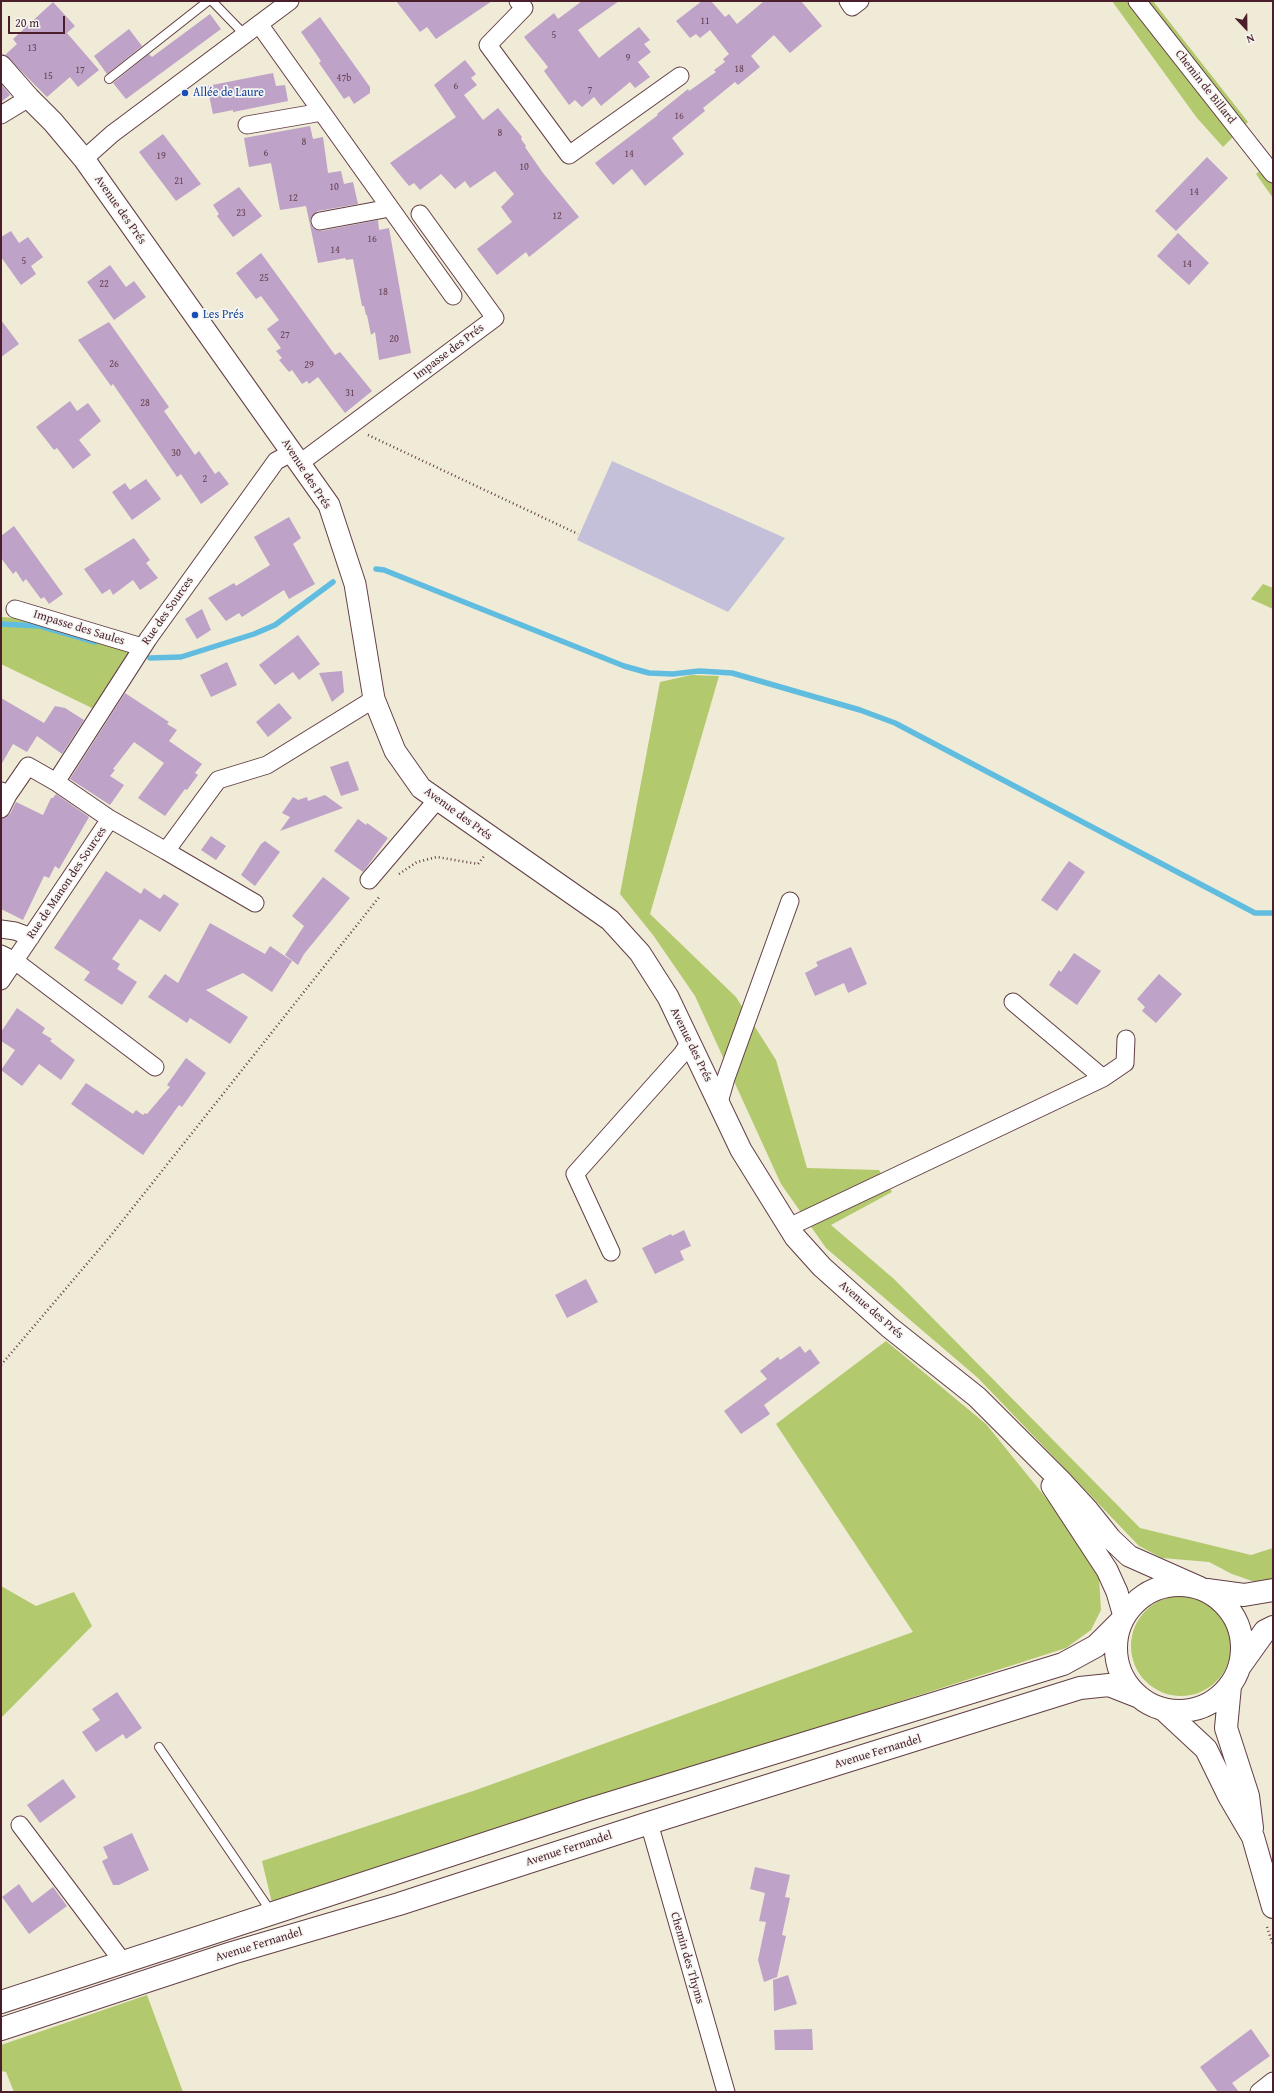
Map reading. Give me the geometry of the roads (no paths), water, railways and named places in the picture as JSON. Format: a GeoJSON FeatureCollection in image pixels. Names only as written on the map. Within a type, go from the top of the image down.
{"type":"FeatureCollection","features":[{"type":"Feature","properties":{"kind":"main road"},"geometry":{"type":"LineString","coordinates":[[1253,1837],[1229,1796],[1206,1748],[1164,1710],[1137,1696],[1124,1680],[1117,1662],[1115,1642],[1122,1619],[1137,1599],[1156,1588],[1177,1584],[1244,1595],[1273,1590]]}},
{"type":"Feature","properties":{"kind":"main road"},"geometry":{"type":"LineString","coordinates":[[1202,1588],[1221,1599],[1233,1613],[1238,1624],[1242,1648],[1240,1666]]}},
{"type":"Feature","properties":{"kind":"main road","name":"Avenue Fernandel"},"geometry":{"type":"LineString","coordinates":[[1,2002],[573,1815],[1063,1664],[1096,1646],[1122,1619]]}},
{"type":"Feature","properties":{"kind":"main road"},"geometry":{"type":"LineString","coordinates":[[1164,1710],[1183,1711],[1201,1707],[1217,1699],[1230,1686],[1240,1666],[1265,1631],[1273,1627]]}},
{"type":"Feature","properties":{"kind":"main road","name":"Avenue Fernandel"},"geometry":{"type":"LineString","coordinates":[[1,2029],[232,1953],[399,1904],[649,1823],[1080,1688],[1109,1685],[1137,1696]]}},
{"type":"Feature","properties":{"kind":"main road"},"geometry":{"type":"LineString","coordinates":[[1230,1686],[1226,1728],[1248,1796],[1253,1837],[1273,1907]]}},
{"type":"Feature","properties":{"kind":"street"},"geometry":{"type":"LineString","coordinates":[[84,159],[112,134],[290,1]]}},
{"type":"Feature","properties":{"kind":"street"},"geometry":{"type":"LineString","coordinates":[[848,1],[852,7],[860,1]]}},
{"type":"Feature","properties":{"kind":"street","name":"Chemin de Billard"},"geometry":{"type":"LineString","coordinates":[[1136,1],[1273,174]]}},
{"type":"Feature","properties":{"kind":"street"},"geometry":{"type":"LineString","coordinates":[[526,3],[488,45],[569,155],[680,76]]}},
{"type":"Feature","properties":{"kind":"street"},"geometry":{"type":"LineString","coordinates":[[259,24],[454,296]]}},
{"type":"Feature","properties":{"kind":"street","name":"Avenue des Prés"},"geometry":{"type":"LineString","coordinates":[[1,66],[29,98],[53,122],[84,159],[329,505],[355,584],[374,699],[395,751],[421,788],[610,920],[640,952],[668,997],[741,1150],[795,1237],[822,1267],[889,1327],[977,1397],[1087,1509],[1111,1540],[1129,1556],[1202,1588]]}},
{"type":"Feature","properties":{"kind":"street"},"geometry":{"type":"LineString","coordinates":[[1,115],[29,98]]}},
{"type":"Feature","properties":{"kind":"street"},"geometry":{"type":"LineString","coordinates":[[246,125],[322,112]]}},
{"type":"Feature","properties":{"kind":"street"},"geometry":{"type":"LineString","coordinates":[[320,221],[390,208]]}},
{"type":"Feature","properties":{"kind":"street","name":"Impasse des Prés"},"geometry":{"type":"LineString","coordinates":[[296,457],[349,426],[495,318],[420,214]]}},
{"type":"Feature","properties":{"kind":"street","name":"Rue des Sources"},"geometry":{"type":"LineString","coordinates":[[56,782],[142,647],[276,461],[296,457]]}},
{"type":"Feature","properties":{"kind":"street","name":"Impasse des Saules"},"geometry":{"type":"LineString","coordinates":[[15,609],[142,647]]}},
{"type":"Feature","properties":{"kind":"street"},"geometry":{"type":"LineString","coordinates":[[166,851],[218,780],[266,765],[374,699]]}},
{"type":"Feature","properties":{"kind":"street"},"geometry":{"type":"LineString","coordinates":[[3,798],[28,766],[56,782],[110,819]]}},
{"type":"Feature","properties":{"kind":"street"},"geometry":{"type":"LineString","coordinates":[[369,880],[437,800]]}},
{"type":"Feature","properties":{"kind":"street","name":"Rue de Manon des Sources"},"geometry":{"type":"LineString","coordinates":[[1,982],[8,958],[31,936],[110,819],[255,903]]}},
{"type":"Feature","properties":{"kind":"street"},"geometry":{"type":"LineString","coordinates":[[719,1102],[726,1078],[790,901]]}},
{"type":"Feature","properties":{"kind":"street"},"geometry":{"type":"LineString","coordinates":[[1,929],[15,931],[31,936]]}},
{"type":"Feature","properties":{"kind":"street"},"geometry":{"type":"LineString","coordinates":[[8,958],[156,1067]]}},
{"type":"Feature","properties":{"kind":"street"},"geometry":{"type":"LineString","coordinates":[[1013,1002],[1103,1078]]}},
{"type":"Feature","properties":{"kind":"street"},"geometry":{"type":"LineString","coordinates":[[789,1227],[1103,1078],[1125,1063],[1126,1039]]}},
{"type":"Feature","properties":{"kind":"street"},"geometry":{"type":"LineString","coordinates":[[611,1252],[575,1174],[682,1054],[690,1042]]}},
{"type":"Feature","properties":{"kind":"street","name":"Avenue des Prés"},"geometry":{"type":"LineString","coordinates":[[1029,1449],[1107,1570],[1117,1592],[1122,1619]]}},
{"type":"Feature","properties":{"kind":"street","name":"Chemin des Thyms"},"geometry":{"type":"LineString","coordinates":[[649,1823],[726,2092]]}},
{"type":"Feature","properties":{"kind":"street"},"geometry":{"type":"LineString","coordinates":[[20,1825],[123,1962]]}},
{"type":"Feature","properties":{"kind":"street"},"geometry":{"type":"LineString","coordinates":[[1259,2092],[1273,2081]]}},
{"type":"Feature","properties":{"kind":"lane"},"geometry":{"type":"LineString","coordinates":[[109,79],[208,1]]}},
{"type":"Feature","properties":{"kind":"lane"},"geometry":{"type":"LineString","coordinates":[[212,1],[245,35]]}},
{"type":"Feature","properties":{"kind":"lane"},"geometry":{"type":"LineString","coordinates":[[159,1748],[272,1913]]}},
{"type":"Feature","properties":{"kind":"waterway"},"geometry":{"type":"LineString","coordinates":[[376,569],[384,570],[624,666],[649,673],[673,674],[699,671],[732,673],[860,710],[895,723],[1255,913],[1273,913]]}},
{"type":"Feature","properties":{"kind":"waterway"},"geometry":{"type":"LineString","coordinates":[[150,658],[181,657],[254,634],[275,625],[333,582]]}},
{"type":"Feature","properties":{"kind":"waterway"},"geometry":{"type":"LineString","coordinates":[[1,624],[40,626],[95,642]]}},
{"type":"Feature","properties":{"kind":"place","name":"Allée de Laure"},"geometry":{"type":"Point","coordinates":[185,93]}},
{"type":"Feature","properties":{"kind":"place","name":"Les Prés"},"geometry":{"type":"Point","coordinates":[195,315]}}]}
